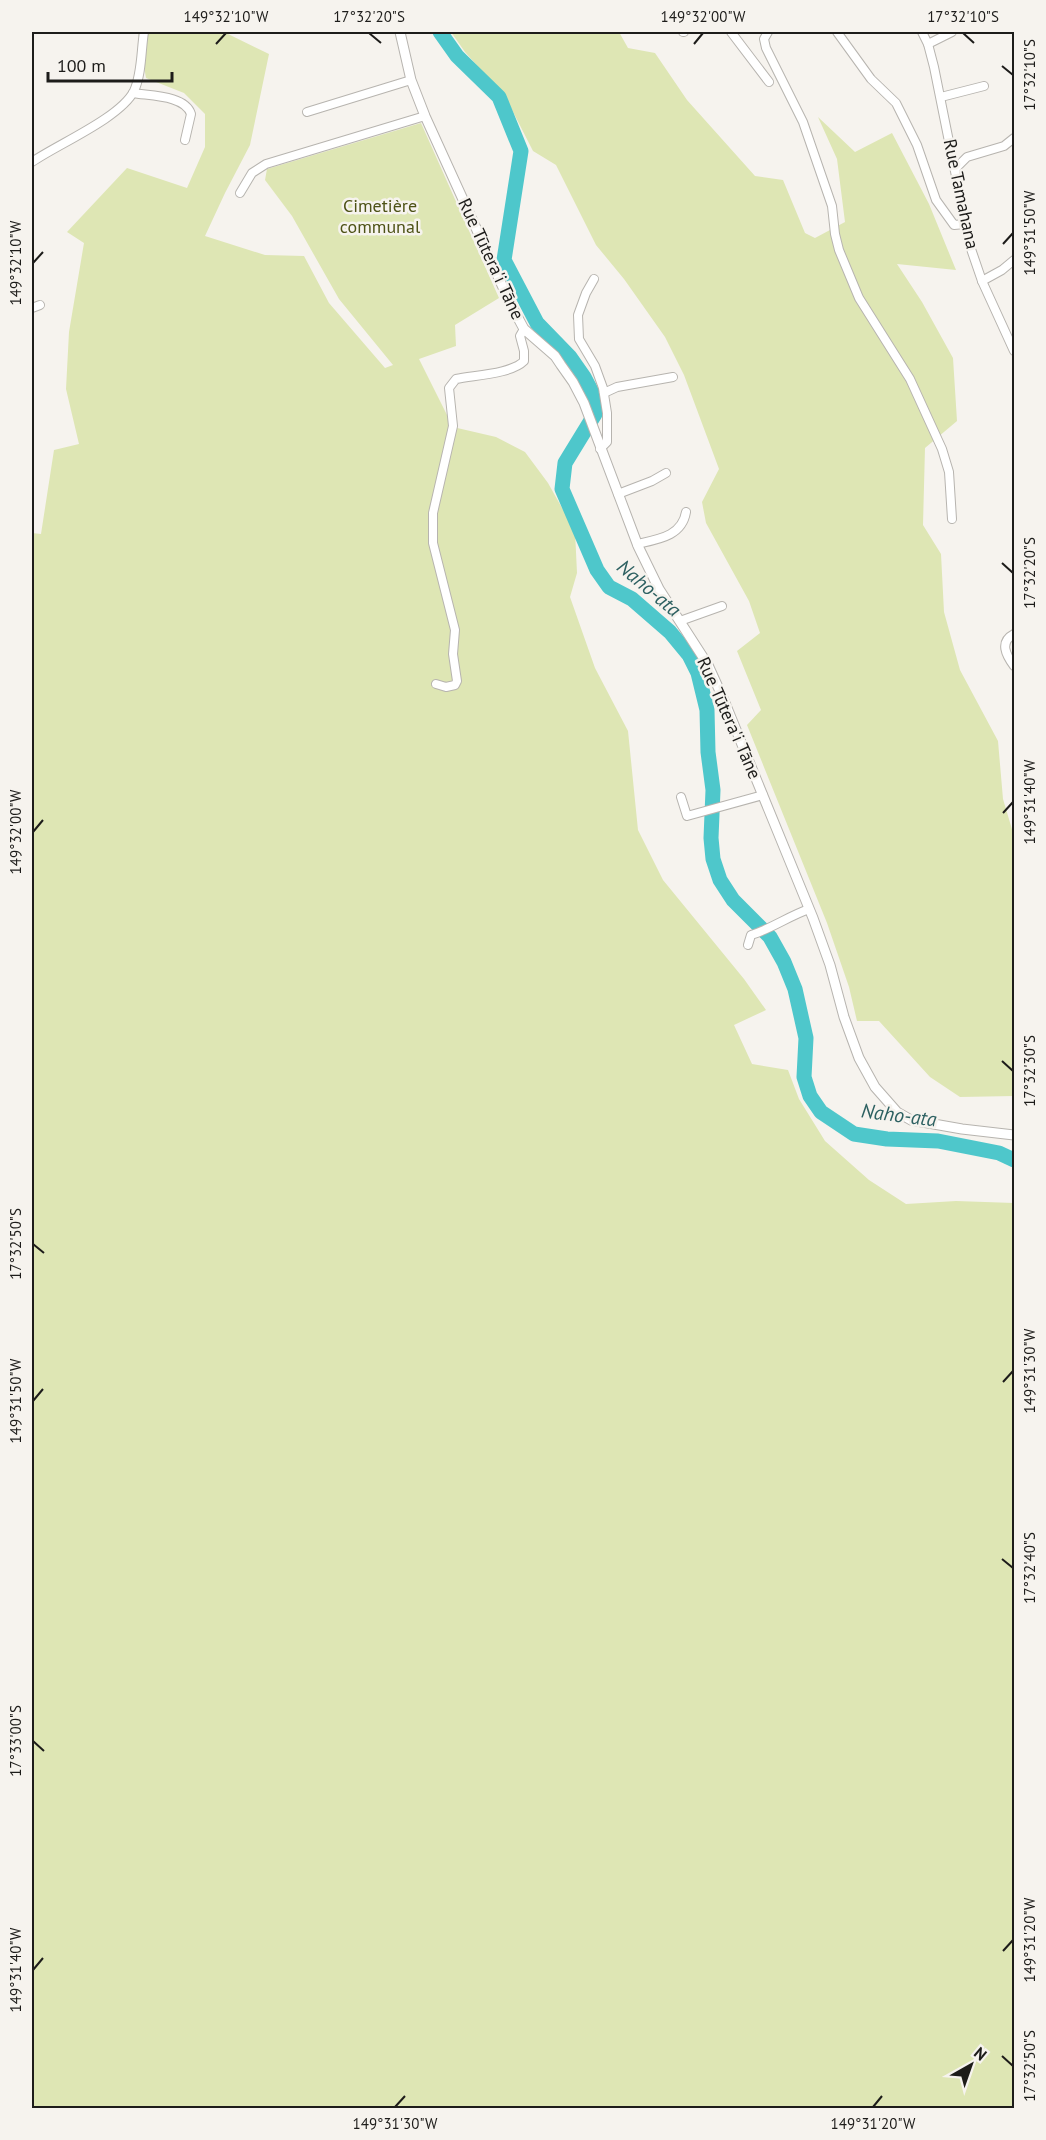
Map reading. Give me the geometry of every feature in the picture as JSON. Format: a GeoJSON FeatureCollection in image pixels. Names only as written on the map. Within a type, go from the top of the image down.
{"type":"FeatureCollection","features":[{"type":"Feature","properties":{"kind":"street"},"geometry":{"type":"LineString","coordinates":[[32,162],[110,116],[123,105],[133,93],[136,85],[144,32]]}},
{"type":"Feature","properties":{"kind":"street","name":"Rue Tūtera'i Tāne"},"geometry":{"type":"LineString","coordinates":[[400,32],[411,80],[425,116],[505,293],[524,329],[555,356],[573,382],[584,403],[637,544],[659,589],[708,665],[809,909],[830,965],[844,1017],[859,1058],[875,1086],[897,1112],[911,1120],[1014,1135]]}},
{"type":"Feature","properties":{"kind":"street"},"geometry":{"type":"LineString","coordinates":[[731,32],[769,82]]}},
{"type":"Feature","properties":{"kind":"street"},"geometry":{"type":"LineString","coordinates":[[768,32],[764,39],[765,48],[799,114],[816,156],[832,206],[835,234],[845,266],[859,298],[910,380],[942,449],[949,472],[952,519]]}},
{"type":"Feature","properties":{"kind":"street"},"geometry":{"type":"LineString","coordinates":[[837,32],[871,79],[896,103],[917,145],[936,200],[954,225],[965,224]]}},
{"type":"Feature","properties":{"kind":"street","name":"Rue Tamahana"},"geometry":{"type":"LineString","coordinates":[[922,32],[928,44],[941,97],[965,224],[981,281],[1011,332],[1014,351]]}},
{"type":"Feature","properties":{"kind":"street"},"geometry":{"type":"LineString","coordinates":[[928,44],[952,32]]}},
{"type":"Feature","properties":{"kind":"street"},"geometry":{"type":"LineString","coordinates":[[307,112],[411,80]]}},
{"type":"Feature","properties":{"kind":"street"},"geometry":{"type":"LineString","coordinates":[[941,97],[984,86]]}},
{"type":"Feature","properties":{"kind":"street"},"geometry":{"type":"LineString","coordinates":[[133,93],[184,104],[191,114],[185,140]]}},
{"type":"Feature","properties":{"kind":"street"},"geometry":{"type":"LineString","coordinates":[[240,193],[252,173],[266,164],[425,116]]}},
{"type":"Feature","properties":{"kind":"street"},"geometry":{"type":"LineString","coordinates":[[955,169],[967,158],[997,149],[1014,138]]}},
{"type":"Feature","properties":{"kind":"street"},"geometry":{"type":"LineString","coordinates":[[981,281],[1002,270],[1014,260]]}},
{"type":"Feature","properties":{"kind":"street"},"geometry":{"type":"LineString","coordinates":[[594,279],[578,315],[579,339],[595,366],[604,393],[607,442],[600,449]]}},
{"type":"Feature","properties":{"kind":"street"},"geometry":{"type":"LineString","coordinates":[[32,308],[40,305]]}},
{"type":"Feature","properties":{"kind":"street"},"geometry":{"type":"LineString","coordinates":[[436,684],[446,687],[455,685],[457,681],[453,654],[455,630],[434,543],[433,513],[453,426],[449,388],[456,379],[510,369],[522,364],[524,351],[520,336],[524,329]]}},
{"type":"Feature","properties":{"kind":"street"},"geometry":{"type":"LineString","coordinates":[[604,393],[617,387],[673,377]]}},
{"type":"Feature","properties":{"kind":"street"},"geometry":{"type":"LineString","coordinates":[[618,494],[666,473]]}},
{"type":"Feature","properties":{"kind":"street"},"geometry":{"type":"LineString","coordinates":[[637,544],[671,534],[680,528],[686,512]]}},
{"type":"Feature","properties":{"kind":"street"},"geometry":{"type":"LineString","coordinates":[[680,621],[722,606]]}},
{"type":"Feature","properties":{"kind":"street"},"geometry":{"type":"LineString","coordinates":[[1014,634],[1006,640],[1005,646],[1014,666]]}},
{"type":"Feature","properties":{"kind":"street"},"geometry":{"type":"LineString","coordinates":[[681,797],[687,816],[763,795]]}},
{"type":"Feature","properties":{"kind":"street"},"geometry":{"type":"LineString","coordinates":[[748,945],[751,935],[809,909]]}},
{"type":"Feature","properties":{"kind":"green space","name":"Cimetière communal"},"geometry":{"type":"Polygon","coordinates":[[[138,32],[224,32],[269,54],[250,145],[205,236],[265,255],[304,256],[329,303],[385,368],[393,365],[339,299],[292,216],[265,180],[267,169],[421,123],[499,298],[455,325],[456,346],[419,359],[453,427],[496,437],[525,452],[548,483],[575,531],[577,573],[570,597],[595,668],[628,731],[638,830],[663,880],[744,979],[766,1010],[734,1025],[752,1064],[788,1070],[799,1099],[825,1141],[869,1180],[906,1204],[956,1201],[1014,1203],[1014,2108],[32,2108],[32,533],[41,534],[54,450],[79,444],[66,389],[69,332],[84,243],[67,232],[127,168],[187,188],[205,147],[205,114],[184,93],[146,78],[138,32]]]}},
{"type":"Feature","properties":{"kind":"green space"},"geometry":{"type":"Polygon","coordinates":[[[451,32],[619,32],[628,48],[655,53],[687,100],[755,176],[783,180],[805,233],[815,238],[845,222],[837,159],[818,117],[855,152],[892,133],[929,204],[956,270],[897,264],[922,302],[953,358],[957,421],[925,448],[923,525],[941,554],[944,612],[960,670],[998,741],[1003,799],[1014,836],[1014,1096],[960,1097],[930,1077],[879,1021],[857,1021],[849,987],[827,923],[747,725],[761,710],[737,651],[760,633],[749,601],[706,523],[702,502],[719,469],[684,375],[665,337],[624,279],[596,245],[556,165],[533,151],[506,98],[465,52],[451,32]]]}},
{"type":"Feature","properties":{"kind":"waterway","name":"Naho-ata"},"geometry":{"type":"LineString","coordinates":[[440,32],[457,56],[499,97],[521,151],[504,260],[537,323],[570,357],[594,396],[595,414],[565,463],[562,489],[597,570],[609,587],[632,599],[670,632],[689,655],[698,673],[707,710],[708,752],[713,790],[711,838],[713,859],[720,880],[733,900],[770,937],[784,962],[795,989],[806,1038],[804,1077],[810,1096],[821,1112],[854,1134],[887,1139],[938,1141],[999,1153],[1014,1160]]}}]}
